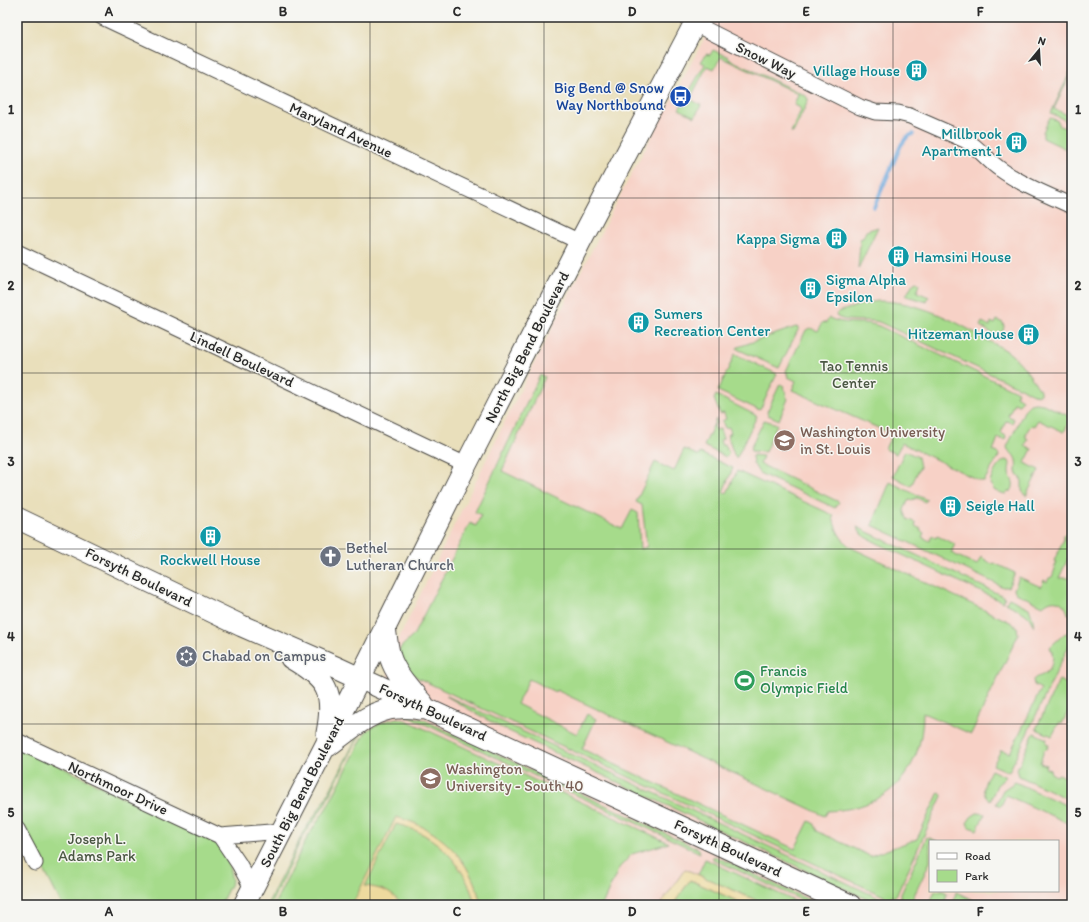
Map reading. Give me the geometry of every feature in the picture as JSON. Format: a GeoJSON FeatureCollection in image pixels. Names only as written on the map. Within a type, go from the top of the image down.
{"type":"FeatureCollection","features":[{"type":"Feature","properties":{"kind":"main road","name":"North Big Bend Boulevard"},"geometry":{"type":"LineString","coordinates":[[360,678],[466,465],[696,20]]}},
{"type":"Feature","properties":{"kind":"main road","name":"Forsyth Boulevard"},"geometry":{"type":"LineString","coordinates":[[17,518],[242,626],[360,678],[850,905]]}},
{"type":"Feature","properties":{"kind":"main road"},"geometry":{"type":"LineString","coordinates":[[242,626],[304,666],[318,677],[327,690],[331,709],[324,749]]}},
{"type":"Feature","properties":{"kind":"main road"},"geometry":{"type":"LineString","coordinates":[[385,628],[387,646],[392,662],[408,686],[430,711]]}},
{"type":"Feature","properties":{"kind":"main road","name":"South Big Bend Boulevard"},"geometry":{"type":"LineString","coordinates":[[248,897],[360,678]]}},
{"type":"Feature","properties":{"kind":"main road"},"geometry":{"type":"LineString","coordinates":[[324,749],[359,723],[383,711],[397,708],[430,711]]}},
{"type":"Feature","properties":{"kind":"street","name":"Maryland Avenue"},"geometry":{"type":"LineString","coordinates":[[102,17],[580,242]]}},
{"type":"Feature","properties":{"kind":"street","name":"Snow Way"},"geometry":{"type":"LineString","coordinates":[[696,20],[860,107],[875,112],[910,116],[967,141],[976,146],[999,169],[1018,181],[1072,206]]}},
{"type":"Feature","properties":{"kind":"street","name":"Lindell Boulevard"},"geometry":{"type":"LineString","coordinates":[[17,252],[466,465]]}},
{"type":"Feature","properties":{"kind":"street","name":"Northmoor Drive"},"geometry":{"type":"LineString","coordinates":[[17,740],[220,836],[282,831]]}},
{"type":"Feature","properties":{"kind":"street"},"geometry":{"type":"LineString","coordinates":[[17,829],[35,863]]}},
{"type":"Feature","properties":{"kind":"street"},"geometry":{"type":"LineString","coordinates":[[220,836],[239,864],[248,897]]}},
{"type":"Feature","properties":{"kind":"shaded area","name":"Washington University in St. Louis"},"geometry":{"type":"Polygon","coordinates":[[[716,17],[1072,17],[1072,905],[275,905],[365,737],[381,703],[395,646],[513,405],[618,199],[716,17]]]}},
{"type":"Feature","properties":{"kind":"green space"},"geometry":{"type":"Polygon","coordinates":[[[713,50],[806,96],[808,101],[793,133],[791,132],[801,110],[799,107],[794,105],[798,94],[721,57],[714,69],[707,66],[690,99],[701,105],[695,117],[679,109],[705,64],[701,62],[706,54],[710,55],[713,50]]]}},
{"type":"Feature","properties":{"kind":"green space"},"geometry":{"type":"Polygon","coordinates":[[[1070,72],[1072,72],[1072,76],[1069,77],[1054,109],[1072,117],[1072,124],[1051,113],[1070,72]]]}},
{"type":"Feature","properties":{"kind":"green space"},"geometry":{"type":"Polygon","coordinates":[[[1051,118],[1058,121],[1060,126],[1065,128],[1069,126],[1072,127],[1072,152],[1043,138],[1043,132],[1049,119],[1051,118]]]}},
{"type":"Feature","properties":{"kind":"green space"},"geometry":{"type":"Polygon","coordinates":[[[878,227],[858,269],[859,239],[863,238],[866,231],[878,227]]]}},
{"type":"Feature","properties":{"kind":"green space"},"geometry":{"type":"Polygon","coordinates":[[[916,281],[920,283],[917,292],[929,297],[926,300],[928,301],[927,302],[906,296],[913,283],[916,281]]]}},
{"type":"Feature","properties":{"kind":"green space"},"geometry":{"type":"Polygon","coordinates":[[[878,301],[907,304],[935,313],[962,325],[1001,347],[1028,372],[1040,390],[1040,394],[1037,396],[879,322],[850,320],[836,316],[838,312],[866,303],[878,301]]]}},
{"type":"Feature","properties":{"kind":"green space","name":"Tao Tennis Center"},"geometry":{"type":"Polygon","coordinates":[[[829,318],[841,322],[867,323],[879,326],[1018,392],[1016,396],[1022,400],[1019,405],[1014,403],[1008,416],[1014,419],[1012,423],[1006,421],[1001,433],[1006,436],[1005,440],[998,438],[993,451],[998,453],[999,456],[984,481],[980,481],[902,443],[896,454],[885,449],[892,434],[792,390],[796,381],[788,377],[786,371],[806,330],[810,328],[818,331],[823,322],[826,323],[829,318]]]}},
{"type":"Feature","properties":{"kind":"green space"},"geometry":{"type":"Polygon","coordinates":[[[997,320],[1003,323],[1004,326],[1002,337],[1000,338],[980,326],[982,322],[990,326],[991,322],[995,324],[997,320]]]}},
{"type":"Feature","properties":{"kind":"green space"},"geometry":{"type":"Polygon","coordinates":[[[796,327],[799,328],[779,368],[737,349],[738,347],[796,327]]]}},
{"type":"Feature","properties":{"kind":"green space"},"geometry":{"type":"Polygon","coordinates":[[[735,354],[777,374],[759,410],[718,391],[735,354]]]}},
{"type":"Feature","properties":{"kind":"green space"},"geometry":{"type":"Polygon","coordinates":[[[540,375],[545,377],[502,471],[622,529],[632,510],[638,513],[640,549],[647,547],[642,505],[636,502],[655,462],[674,471],[684,449],[699,456],[700,453],[733,468],[723,492],[727,493],[737,471],[833,515],[839,534],[852,548],[1010,622],[1017,627],[1018,635],[971,734],[923,713],[921,734],[916,753],[908,770],[898,784],[884,795],[868,803],[849,809],[828,811],[825,816],[556,690],[555,692],[529,679],[517,704],[577,734],[587,714],[596,719],[582,749],[795,849],[809,821],[813,823],[817,831],[870,856],[917,839],[939,792],[941,793],[942,796],[897,894],[894,897],[892,896],[890,899],[485,710],[418,678],[407,670],[399,655],[399,651],[401,647],[413,636],[470,523],[476,526],[481,515],[475,512],[540,375]]]}},
{"type":"Feature","properties":{"kind":"green space"},"geometry":{"type":"Polygon","coordinates":[[[780,384],[784,386],[783,388],[788,399],[779,420],[768,415],[767,412],[780,384]]]}},
{"type":"Feature","properties":{"kind":"green space"},"geometry":{"type":"Polygon","coordinates":[[[716,395],[757,416],[737,457],[735,457],[727,435],[731,433],[729,427],[725,428],[722,421],[726,419],[724,413],[720,414],[714,399],[716,395]]]}},
{"type":"Feature","properties":{"kind":"green space"},"geometry":{"type":"Polygon","coordinates":[[[1030,404],[1043,404],[1069,416],[1067,421],[1069,422],[1064,432],[1038,420],[1026,433],[1026,438],[1028,439],[1025,446],[1032,449],[1025,463],[1039,470],[1026,496],[1022,491],[1022,481],[1016,472],[1016,460],[1007,447],[1025,409],[1030,404]]]}},
{"type":"Feature","properties":{"kind":"green space"},"geometry":{"type":"Polygon","coordinates":[[[716,419],[717,423],[714,425],[716,430],[720,429],[723,439],[720,440],[722,446],[725,445],[729,454],[726,457],[704,446],[716,419]]]}},
{"type":"Feature","properties":{"kind":"green space"},"geometry":{"type":"Polygon","coordinates":[[[764,420],[777,424],[765,452],[751,451],[750,449],[764,420]]]}},
{"type":"Feature","properties":{"kind":"green space"},"geometry":{"type":"Polygon","coordinates":[[[905,451],[918,457],[920,467],[911,486],[893,476],[905,451]]]}},
{"type":"Feature","properties":{"kind":"green space"},"geometry":{"type":"Polygon","coordinates":[[[753,455],[763,456],[760,464],[839,502],[835,508],[759,473],[753,463],[753,455]]]}},
{"type":"Feature","properties":{"kind":"green space"},"geometry":{"type":"Polygon","coordinates":[[[1005,460],[1010,462],[1009,474],[1013,482],[1013,487],[1012,490],[1005,494],[995,491],[990,484],[995,470],[1005,460]]]}},
{"type":"Feature","properties":{"kind":"green space"},"geometry":{"type":"Polygon","coordinates":[[[890,482],[927,500],[925,502],[917,498],[908,501],[904,510],[907,519],[916,523],[915,526],[921,529],[920,531],[924,533],[922,537],[930,541],[932,536],[936,538],[937,536],[955,544],[951,553],[977,565],[981,557],[992,564],[994,563],[1015,573],[1008,587],[1003,587],[872,525],[890,482]]]}},
{"type":"Feature","properties":{"kind":"green space"},"geometry":{"type":"Polygon","coordinates":[[[857,527],[1005,597],[1003,602],[881,545],[862,535],[857,527]]]}},
{"type":"Feature","properties":{"kind":"green space"},"geometry":{"type":"Polygon","coordinates":[[[1067,533],[1072,536],[1072,550],[1059,578],[1072,578],[1072,613],[1068,614],[1064,606],[1058,601],[1051,601],[1043,606],[1016,593],[1014,589],[1019,577],[1041,587],[1044,580],[1047,582],[1049,578],[1052,577],[1056,562],[1054,561],[1064,539],[1063,535],[1067,533]]]}},
{"type":"Feature","properties":{"kind":"green space"},"geometry":{"type":"Polygon","coordinates":[[[1009,598],[1029,608],[1034,627],[1029,617],[1006,603],[1009,598]]]}},
{"type":"Feature","properties":{"kind":"green space"},"geometry":{"type":"Polygon","coordinates":[[[1072,631],[1072,639],[1009,772],[993,765],[1001,750],[1010,753],[1041,689],[1034,685],[1033,680],[1047,672],[1051,666],[1053,658],[1050,647],[1064,634],[1072,631]]]}},
{"type":"Feature","properties":{"kind":"green space"},"geometry":{"type":"Polygon","coordinates":[[[1059,680],[1072,686],[1072,703],[1062,724],[1059,723],[1052,736],[1036,729],[1059,680]]]}},
{"type":"Feature","properties":{"kind":"green space"},"geometry":{"type":"Polygon","coordinates":[[[446,696],[894,905],[879,905],[498,726],[446,696]]]}},
{"type":"Feature","properties":{"kind":"green space"},"geometry":{"type":"Polygon","coordinates":[[[403,714],[422,719],[699,849],[700,853],[403,714]]]}},
{"type":"Feature","properties":{"kind":"green space","name":"Washington University - South 40"},"geometry":{"type":"Polygon","coordinates":[[[397,718],[408,721],[669,843],[632,854],[619,868],[602,905],[274,905],[307,838],[329,804],[365,733],[376,725],[397,718]]]}},
{"type":"Feature","properties":{"kind":"green space"},"geometry":{"type":"Polygon","coordinates":[[[361,732],[326,802],[303,836],[270,905],[267,905],[304,831],[325,800],[361,732]]]}},
{"type":"Feature","properties":{"kind":"green space"},"geometry":{"type":"Polygon","coordinates":[[[1034,733],[1047,739],[1046,743],[1049,745],[1047,749],[1044,750],[1040,763],[1046,765],[1045,768],[1050,770],[1051,773],[1056,776],[1059,774],[1072,781],[1072,801],[1019,776],[1017,769],[1034,733]]]}},
{"type":"Feature","properties":{"kind":"green space","name":"Joseph L. Adams Park"},"geometry":{"type":"Polygon","coordinates":[[[17,745],[218,844],[228,861],[232,881],[220,905],[62,905],[17,817],[17,745]]]}},
{"type":"Feature","properties":{"kind":"green space"},"geometry":{"type":"Polygon","coordinates":[[[991,770],[1006,777],[997,785],[990,801],[984,794],[984,786],[991,770]]]}},
{"type":"Feature","properties":{"kind":"green space"},"geometry":{"type":"Polygon","coordinates":[[[1015,782],[1072,808],[1072,825],[1006,795],[1001,806],[996,804],[1003,790],[1015,782]]]}},
{"type":"Feature","properties":{"kind":"green space"},"geometry":{"type":"Polygon","coordinates":[[[977,813],[985,814],[977,830],[969,827],[967,823],[971,817],[977,813]]]}},
{"type":"Feature","properties":{"kind":"green space"},"geometry":{"type":"Polygon","coordinates":[[[927,837],[934,840],[929,840],[929,864],[910,904],[900,900],[901,894],[927,837]]]}},
{"type":"Feature","properties":{"kind":"green space"},"geometry":{"type":"Polygon","coordinates":[[[715,856],[820,905],[812,905],[711,858],[715,856]]]}},
{"type":"Feature","properties":{"kind":"green space"},"geometry":{"type":"Polygon","coordinates":[[[705,859],[803,905],[767,905],[698,875],[705,859]]]}},
{"type":"Feature","properties":{"kind":"green space"},"geometry":{"type":"Polygon","coordinates":[[[690,880],[746,905],[673,905],[690,880]]]}},
{"type":"Feature","properties":{"kind":"green space"},"geometry":{"type":"Polygon","coordinates":[[[935,892],[947,893],[944,905],[929,905],[935,892]]]}},
{"type":"Feature","properties":{"kind":"green space"},"geometry":{"type":"Polygon","coordinates":[[[956,892],[979,903],[982,905],[954,905],[956,892]]]}},
{"type":"Feature","properties":{"kind":"sand"},"geometry":{"type":"Polygon","coordinates":[[[396,817],[427,829],[452,848],[462,860],[470,874],[477,889],[481,905],[475,905],[471,890],[457,864],[447,853],[424,835],[411,828],[396,824],[365,886],[390,893],[401,905],[352,905],[396,817]]]}},
{"type":"Feature","properties":{"kind":"sand"},"geometry":{"type":"Polygon","coordinates":[[[685,869],[767,905],[746,905],[690,880],[673,905],[660,905],[685,869]]]}},
{"type":"Feature","properties":{"kind":"waterway"},"geometry":{"type":"LineString","coordinates":[[874,207],[901,145],[907,137],[913,134]]}},
{"type":"Feature","properties":{"kind":"place","name":"Village House"},"geometry":{"type":"Point","coordinates":[916,71]}},
{"type":"Feature","properties":{"kind":"place","name":"Big Bend @ Snow Way Northbound"},"geometry":{"type":"Point","coordinates":[680,97]}},
{"type":"Feature","properties":{"kind":"place","name":"Millbrook Apartment 1"},"geometry":{"type":"Point","coordinates":[1017,143]}},
{"type":"Feature","properties":{"kind":"place","name":"Kappa Sigma"},"geometry":{"type":"Point","coordinates":[836,239]}},
{"type":"Feature","properties":{"kind":"place","name":"Hamsini House"},"geometry":{"type":"Point","coordinates":[899,257]}},
{"type":"Feature","properties":{"kind":"place","name":"Sigma Alpha Epsilon"},"geometry":{"type":"Point","coordinates":[810,289]}},
{"type":"Feature","properties":{"kind":"place","name":"Sumers Recreation Center"},"geometry":{"type":"Point","coordinates":[639,323]}},
{"type":"Feature","properties":{"kind":"place","name":"Hitzeman House"},"geometry":{"type":"Point","coordinates":[1029,334]}},
{"type":"Feature","properties":{"kind":"place","name":"Washington University in St. Louis"},"geometry":{"type":"Point","coordinates":[784,441]}},
{"type":"Feature","properties":{"kind":"place","name":"Seigle Hall"},"geometry":{"type":"Point","coordinates":[951,506]}},
{"type":"Feature","properties":{"kind":"place","name":"Rockwell House"},"geometry":{"type":"Point","coordinates":[210,537]}},
{"type":"Feature","properties":{"kind":"place","name":"Bethel Lutheran Church"},"geometry":{"type":"Point","coordinates":[331,557]}},
{"type":"Feature","properties":{"kind":"place","name":"Chabad on Campus"},"geometry":{"type":"Point","coordinates":[186,656]}},
{"type":"Feature","properties":{"kind":"place","name":"Francis Olympic Field"},"geometry":{"type":"Point","coordinates":[745,680]}},
{"type":"Feature","properties":{"kind":"place","name":"Washington University - South 40"},"geometry":{"type":"Point","coordinates":[430,778]}}]}
